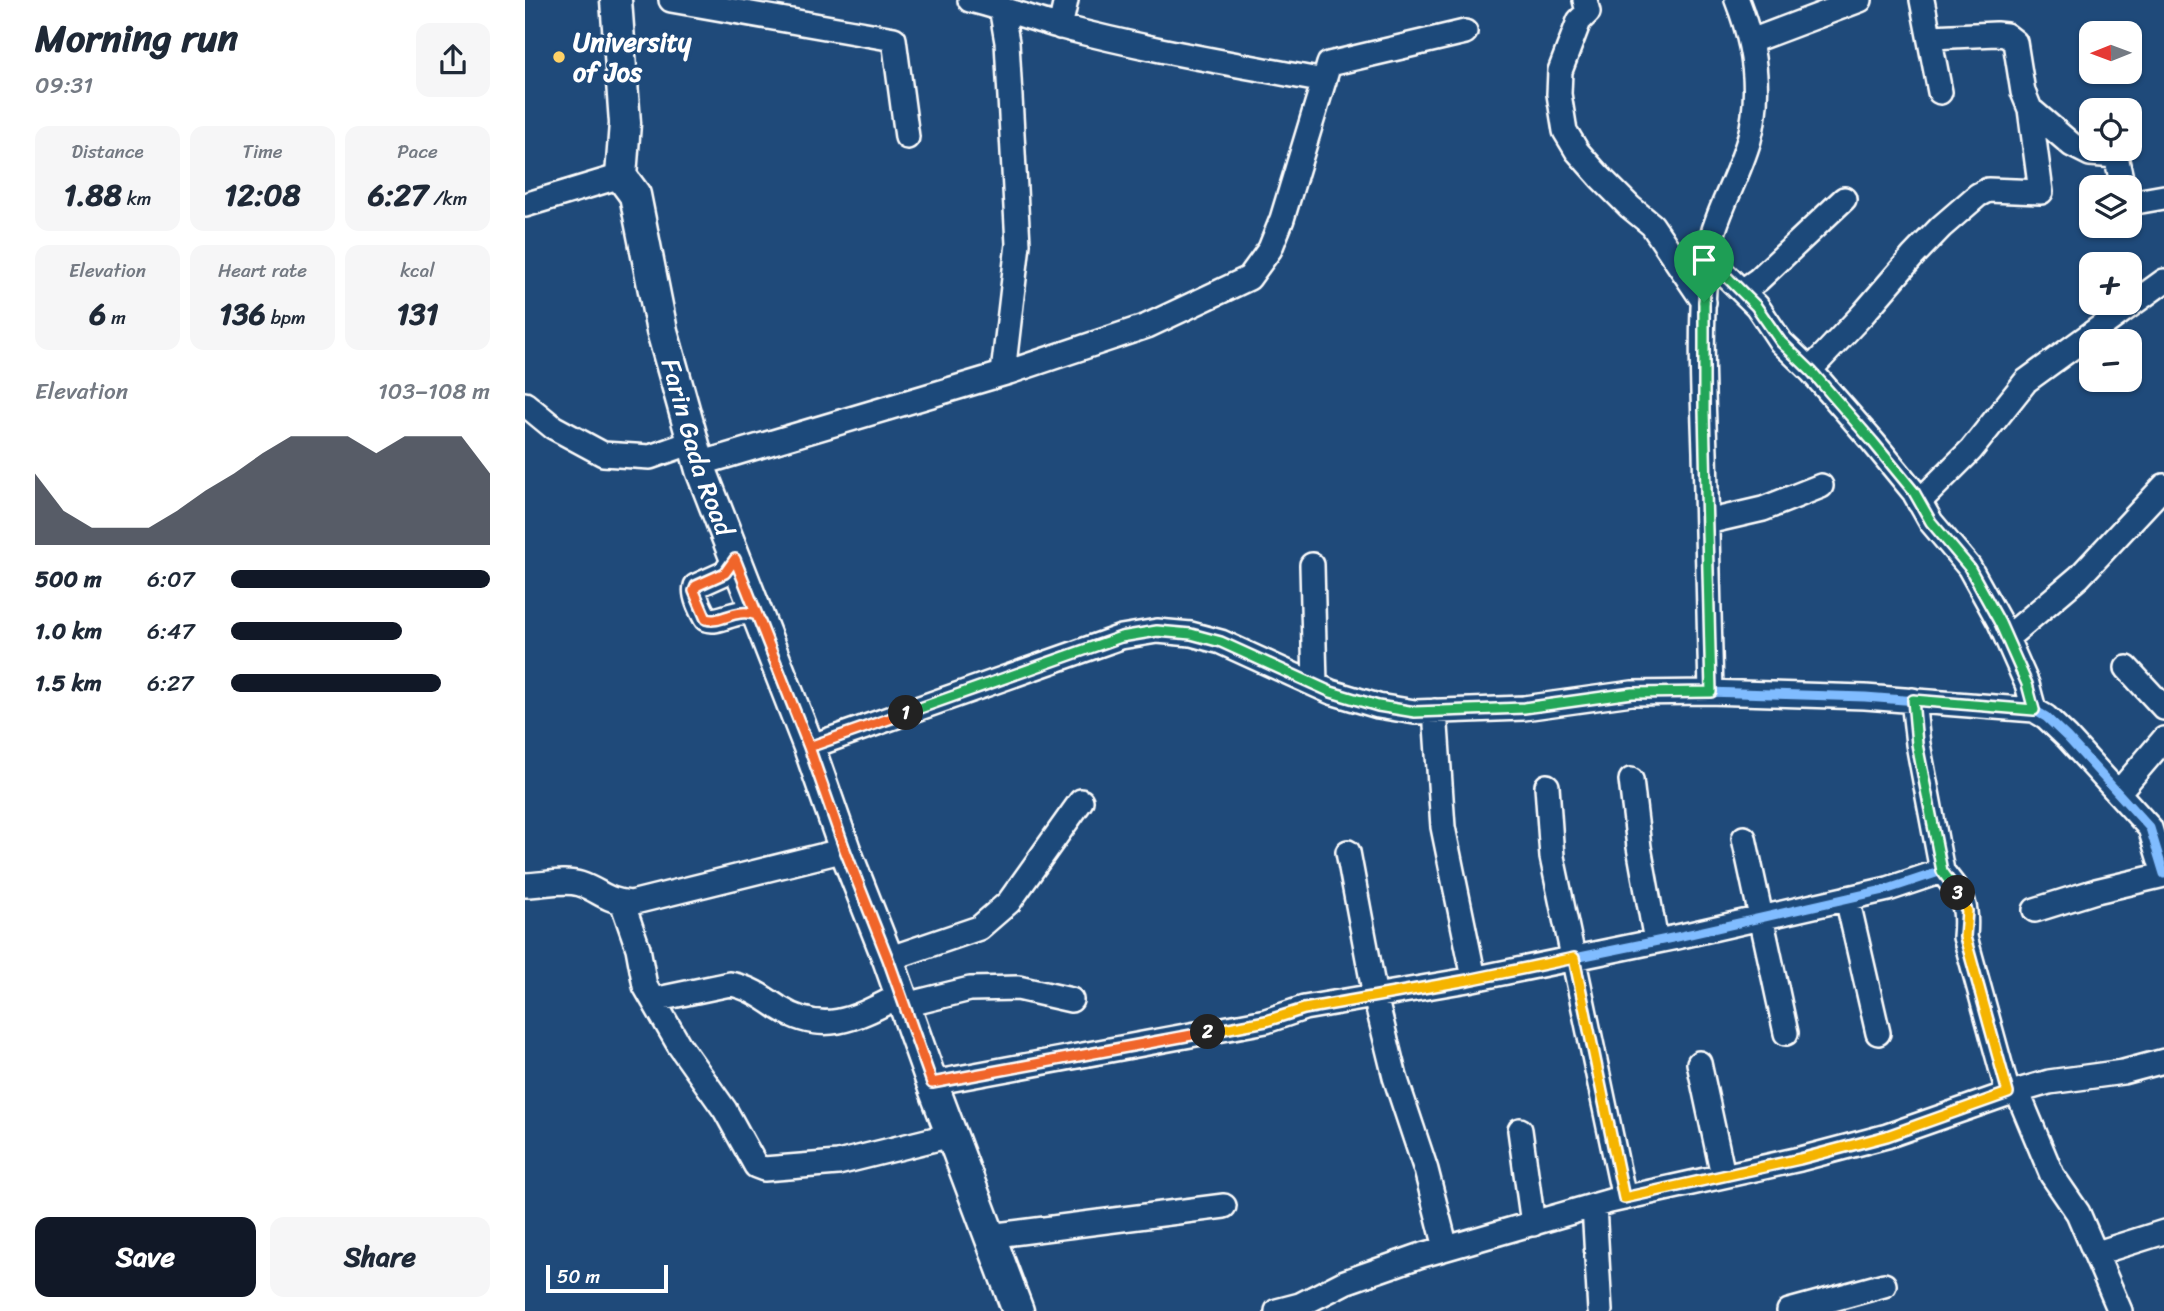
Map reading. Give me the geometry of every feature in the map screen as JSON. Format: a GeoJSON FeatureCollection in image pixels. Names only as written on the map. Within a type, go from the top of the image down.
{"type":"FeatureCollection","features":[{"type":"Feature","properties":{"kind":"main road"},"geometry":{"type":"LineString","coordinates":[[616,0],[625,123],[621,176]]}},
{"type":"Feature","properties":{"kind":"main road","name":"Farin Gada Road"},"geometry":{"type":"LineString","coordinates":[[621,176],[635,195],[662,331],[696,453],[809,747],[1018,1311]]}},
{"type":"Feature","properties":{"kind":"street"},"geometry":{"type":"LineString","coordinates":[[671,0],[894,40],[907,137]]}},
{"type":"Feature","properties":{"kind":"street"},"geometry":{"type":"LineString","coordinates":[[969,0],[1001,7],[1060,27],[1324,81]]}},
{"type":"Feature","properties":{"kind":"street"},"geometry":{"type":"LineString","coordinates":[[1060,27],[1066,0]]}},
{"type":"Feature","properties":{"kind":"street"},"geometry":{"type":"LineString","coordinates":[[1585,0],[1588,12],[1579,21],[1560,71],[1559,94],[1565,131],[1577,151],[1600,177],[1652,225],[1704,302]]}},
{"type":"Feature","properties":{"kind":"street"},"geometry":{"type":"LineString","coordinates":[[1751,41],[1860,0]]}},
{"type":"Feature","properties":{"kind":"street"},"geometry":{"type":"LineString","coordinates":[[1922,0],[1940,92]]}},
{"type":"Feature","properties":{"kind":"street"},"geometry":{"type":"LineString","coordinates":[[1711,692],[1704,302],[1707,257],[1716,221],[1748,142],[1755,111],[1756,76],[1751,41],[1740,1]]}},
{"type":"Feature","properties":{"kind":"street"},"geometry":{"type":"LineString","coordinates":[[1001,7],[1007,42],[1019,244],[1003,373]]}},
{"type":"Feature","properties":{"kind":"street"},"geometry":{"type":"LineString","coordinates":[[525,404],[553,427],[603,454],[650,457],[696,453],[1003,373],[1147,326],[1249,278],[1270,249],[1282,219],[1329,64],[1465,32]]}},
{"type":"Feature","properties":{"kind":"street"},"geometry":{"type":"LineString","coordinates":[[1810,370],[1913,256],[1978,195],[1987,190],[2041,192],[2030,109],[2023,92],[2015,42],[2006,35],[1996,34],[1931,37]]}},
{"type":"Feature","properties":{"kind":"street"},"geometry":{"type":"LineString","coordinates":[[2030,109],[2071,145],[2089,154],[2116,156],[2120,175]]}},
{"type":"Feature","properties":{"kind":"street"},"geometry":{"type":"LineString","coordinates":[[525,205],[621,176]]}},
{"type":"Feature","properties":{"kind":"street"},"geometry":{"type":"LineString","coordinates":[[2142,201],[2164,197]]}},
{"type":"Feature","properties":{"kind":"street"},"geometry":{"type":"LineString","coordinates":[[1742,291],[1758,280],[1843,199]]}},
{"type":"Feature","properties":{"kind":"street"},"geometry":{"type":"LineString","coordinates":[[1707,257],[1756,306],[1781,342],[1810,370],[1873,442],[1931,522],[1969,567],[2007,638],[2027,684],[2034,710]]}},
{"type":"Feature","properties":{"kind":"street"},"geometry":{"type":"LineString","coordinates":[[1919,502],[1971,450],[2025,381],[2164,281]]}},
{"type":"Feature","properties":{"kind":"street"},"geometry":{"type":"LineString","coordinates":[[1707,522],[1763,509],[1821,486]]}},
{"type":"Feature","properties":{"kind":"street"},"geometry":{"type":"LineString","coordinates":[[2007,638],[2079,577],[2164,486]]}},
{"type":"Feature","properties":{"kind":"street"},"geometry":{"type":"LineString","coordinates":[[735,559],[725,573],[696,586],[694,591],[703,614],[711,621],[736,612],[748,611],[757,615]]}},
{"type":"Feature","properties":{"kind":"street"},"geometry":{"type":"LineString","coordinates":[[1312,565],[1315,684]]}},
{"type":"Feature","properties":{"kind":"street"},"geometry":{"type":"LineString","coordinates":[[809,747],[1121,637],[1157,631],[1191,634],[1221,642],[1331,692],[1378,706],[1415,712],[1524,708],[1632,693],[1711,692],[1913,700],[2034,710],[2067,737],[2118,793],[2157,828],[2164,874],[2035,910]]}},
{"type":"Feature","properties":{"kind":"street"},"geometry":{"type":"LineString","coordinates":[[2127,668],[2164,708]]}},
{"type":"Feature","properties":{"kind":"street"},"geometry":{"type":"LineString","coordinates":[[1913,700],[1917,744],[1942,871],[1959,894],[1967,911],[1965,937],[2012,1092],[2052,1175],[2078,1213],[2120,1311]]}},
{"type":"Feature","properties":{"kind":"street"},"geometry":{"type":"LineString","coordinates":[[1435,711],[1443,827],[1474,978]]}},
{"type":"Feature","properties":{"kind":"street"},"geometry":{"type":"LineString","coordinates":[[2118,793],[2164,739]]}},
{"type":"Feature","properties":{"kind":"street"},"geometry":{"type":"LineString","coordinates":[[1632,780],[1641,859],[1656,941]]}},
{"type":"Feature","properties":{"kind":"street"},"geometry":{"type":"LineString","coordinates":[[1547,786],[1552,858],[1624,1198]]}},
{"type":"Feature","properties":{"kind":"street"},"geometry":{"type":"LineString","coordinates":[[888,959],[979,928],[1009,902],[1081,801]]}},
{"type":"Feature","properties":{"kind":"street"},"geometry":{"type":"LineString","coordinates":[[1744,838],[1786,1032]]}},
{"type":"Feature","properties":{"kind":"street"},"geometry":{"type":"LineString","coordinates":[[525,885],[577,883],[602,896],[622,902],[654,899],[845,850]]}},
{"type":"Feature","properties":{"kind":"street"},"geometry":{"type":"LineString","coordinates":[[1348,852],[1375,996],[1395,1077],[1426,1170],[1446,1248]]}},
{"type":"Feature","properties":{"kind":"street"},"geometry":{"type":"LineString","coordinates":[[932,1083],[1253,1023],[1304,1009],[1656,941],[1888,889],[1942,871]]}},
{"type":"Feature","properties":{"kind":"street"},"geometry":{"type":"LineString","coordinates":[[1846,898],[1878,1032]]}},
{"type":"Feature","properties":{"kind":"street"},"geometry":{"type":"LineString","coordinates":[[622,902],[638,948],[645,986],[679,1045],[725,1110],[756,1166],[764,1169],[838,1163],[951,1135]]}},
{"type":"Feature","properties":{"kind":"street"},"geometry":{"type":"LineString","coordinates":[[653,1000],[730,984],[743,986],[795,1018],[817,1024],[857,1018],[903,1000],[970,989],[1019,988],[1072,1000]]}},
{"type":"Feature","properties":{"kind":"street"},"geometry":{"type":"LineString","coordinates":[[1277,1311],[1300,1305],[1345,1282],[1446,1248],[1594,1206],[1800,1159],[1887,1136],[2012,1092],[2049,1082],[2123,1072],[2164,1061]]}},
{"type":"Feature","properties":{"kind":"street"},"geometry":{"type":"LineString","coordinates":[[1699,1063],[1723,1175]]}},
{"type":"Feature","properties":{"kind":"street"},"geometry":{"type":"LineString","coordinates":[[1520,1130],[1533,1224]]}},
{"type":"Feature","properties":{"kind":"street"},"geometry":{"type":"LineString","coordinates":[[989,1236],[1224,1206]]}},
{"type":"Feature","properties":{"kind":"street"},"geometry":{"type":"LineString","coordinates":[[1594,1206],[1600,1311]]}},
{"type":"Feature","properties":{"kind":"street"},"geometry":{"type":"LineString","coordinates":[[2097,1253],[2164,1232]]}},
{"type":"Feature","properties":{"kind":"street"},"geometry":{"type":"LineString","coordinates":[[1789,1311],[1884,1285]]}},
{"type":"Feature","properties":{"kind":"cycle path"},"geometry":{"type":"LineString","coordinates":[[809,747],[1121,637],[1157,631],[1191,634],[1221,642],[1331,692],[1378,706],[1415,712],[1524,708],[1632,693],[1707,692],[1865,697],[2034,710],[2046,717],[2067,737],[2150,828],[2164,874]]}},
{"type":"Feature","properties":{"kind":"cycle path"},"geometry":{"type":"LineString","coordinates":[[932,1083],[1266,1021],[1304,1008],[1468,980],[1677,937],[1888,889],[1942,871],[1918,744],[1913,700]]}},
{"type":"Feature","properties":{"kind":"place","name":"University of Jos"},"geometry":{"type":"Point","coordinates":[559,57]}},
{"type":"Feature","properties":{"kind":"route"},"geometry":{"type":"LineString","coordinates":[[1704,302],[1707,257],[1756,306],[1781,342],[1812,372],[1914,492],[1931,522],[1969,567],[2000,623],[2027,684],[2034,710],[1913,700],[1917,744],[1942,871],[1959,894],[1967,911],[1965,937],[2008,1093],[1887,1136],[1800,1159],[1624,1198],[1574,958],[1304,1009],[1266,1021],[932,1083],[809,747],[757,615],[748,611],[736,612],[711,621],[706,619],[694,591],[696,586],[725,573],[735,559],[809,747],[1121,637],[1157,631],[1191,634],[1221,642],[1331,692],[1378,706],[1415,712],[1524,708],[1632,693],[1711,692],[1704,302]]}}]}
